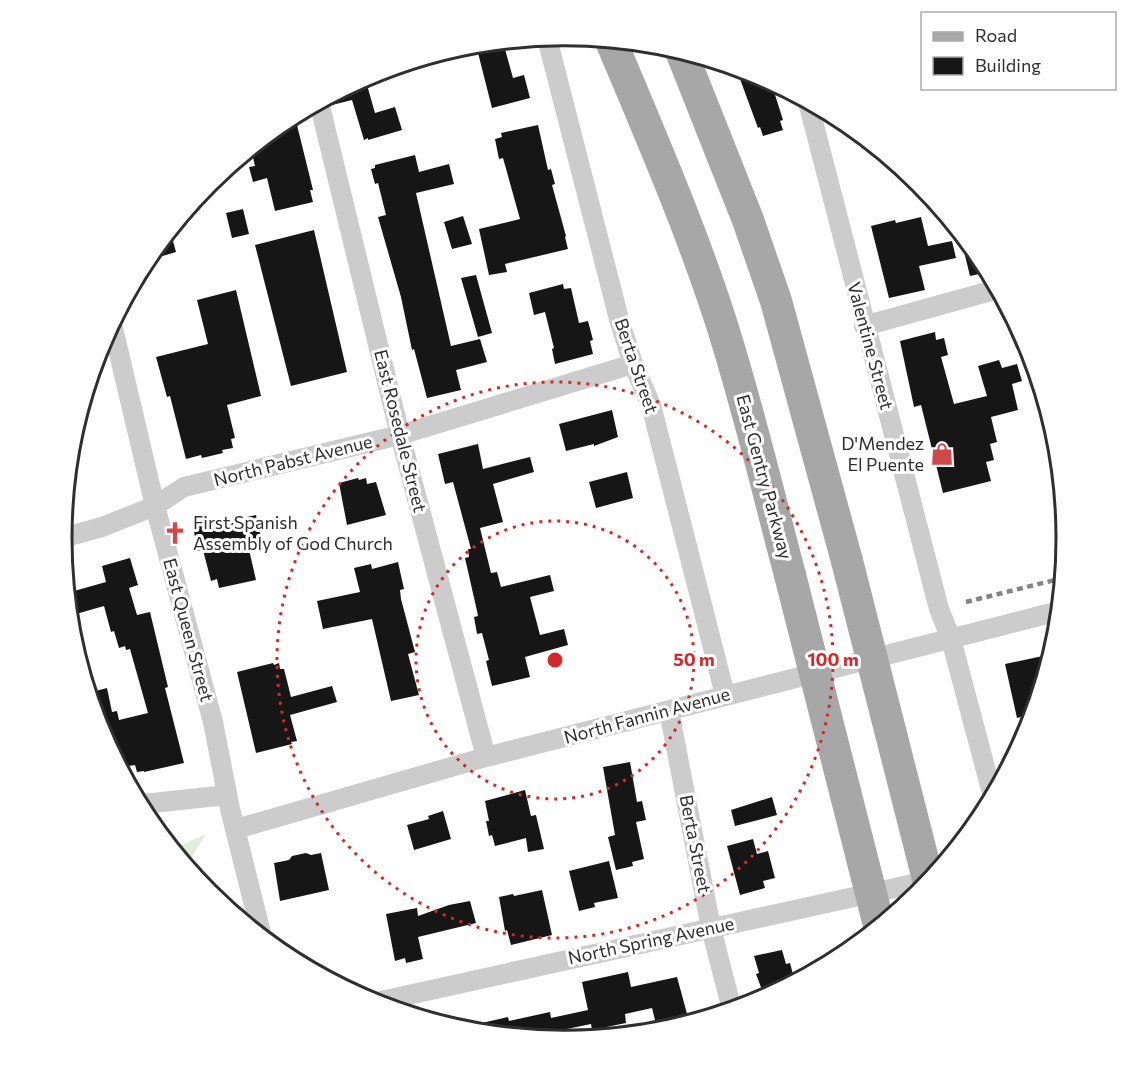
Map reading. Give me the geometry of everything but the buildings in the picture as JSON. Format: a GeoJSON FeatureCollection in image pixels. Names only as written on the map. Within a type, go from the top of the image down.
{"type":"FeatureCollection","features":[{"type":"Feature","properties":{"kind":"main road","name":"East Gentry Parkway"},"geometry":{"type":"LineString","coordinates":[[615,50],[680,207],[732,355],[877,918]]}},
{"type":"Feature","properties":{"kind":"main road"},"geometry":{"type":"LineString","coordinates":[[685,62],[748,220],[776,301],[847,561],[926,871]]}},
{"type":"Feature","properties":{"kind":"street","name":"Berta Street"},"geometry":{"type":"LineString","coordinates":[[549,47],[620,319],[633,364],[651,405],[725,695]]}},
{"type":"Feature","properties":{"kind":"street","name":"East Rosedale Street"},"geometry":{"type":"LineString","coordinates":[[321,110],[400,435],[486,757]]}},
{"type":"Feature","properties":{"kind":"street","name":"Valentine Street"},"geometry":{"type":"LineString","coordinates":[[811,112],[939,609],[951,639],[990,785]]}},
{"type":"Feature","properties":{"kind":"street"},"geometry":{"type":"LineString","coordinates":[[864,326],[990,292]]}},
{"type":"Feature","properties":{"kind":"street","name":"East Queen Street"},"geometry":{"type":"LineString","coordinates":[[115,337],[155,506],[213,722],[227,795],[259,925]]}},
{"type":"Feature","properties":{"kind":"street","name":"North Pabst Avenue"},"geometry":{"type":"LineString","coordinates":[[72,535],[102,527],[155,506],[184,487],[400,435],[633,364]]}},
{"type":"Feature","properties":{"kind":"street","name":"North Fannin Avenue"},"geometry":{"type":"LineString","coordinates":[[236,829],[486,757],[1050,613]]}},
{"type":"Feature","properties":{"kind":"street","name":"Berta Street"},"geometry":{"type":"LineString","coordinates":[[669,711],[711,928],[730,1001]]}},
{"type":"Feature","properties":{"kind":"street"},"geometry":{"type":"LineString","coordinates":[[150,803],[227,795]]}},
{"type":"Feature","properties":{"kind":"street","name":"North Spring Avenue"},"geometry":{"type":"LineString","coordinates":[[392,999],[914,884]]}},
{"type":"Feature","properties":{"kind":"shaded area"},"geometry":{"type":"Polygon","coordinates":[[[206,834],[191,859],[180,845],[206,834]]]}},
{"type":"Feature","properties":{"kind":"railway"},"geometry":{"type":"LineString","coordinates":[[966,602],[1054,580]]}},
{"type":"Feature","properties":{"kind":"place","name":"D'Mendez El Puente"},"geometry":{"type":"Point","coordinates":[942,454]}},
{"type":"Feature","properties":{"kind":"place","name":"First Spanish Assembly of God Church"},"geometry":{"type":"Point","coordinates":[175,533]}}]}
